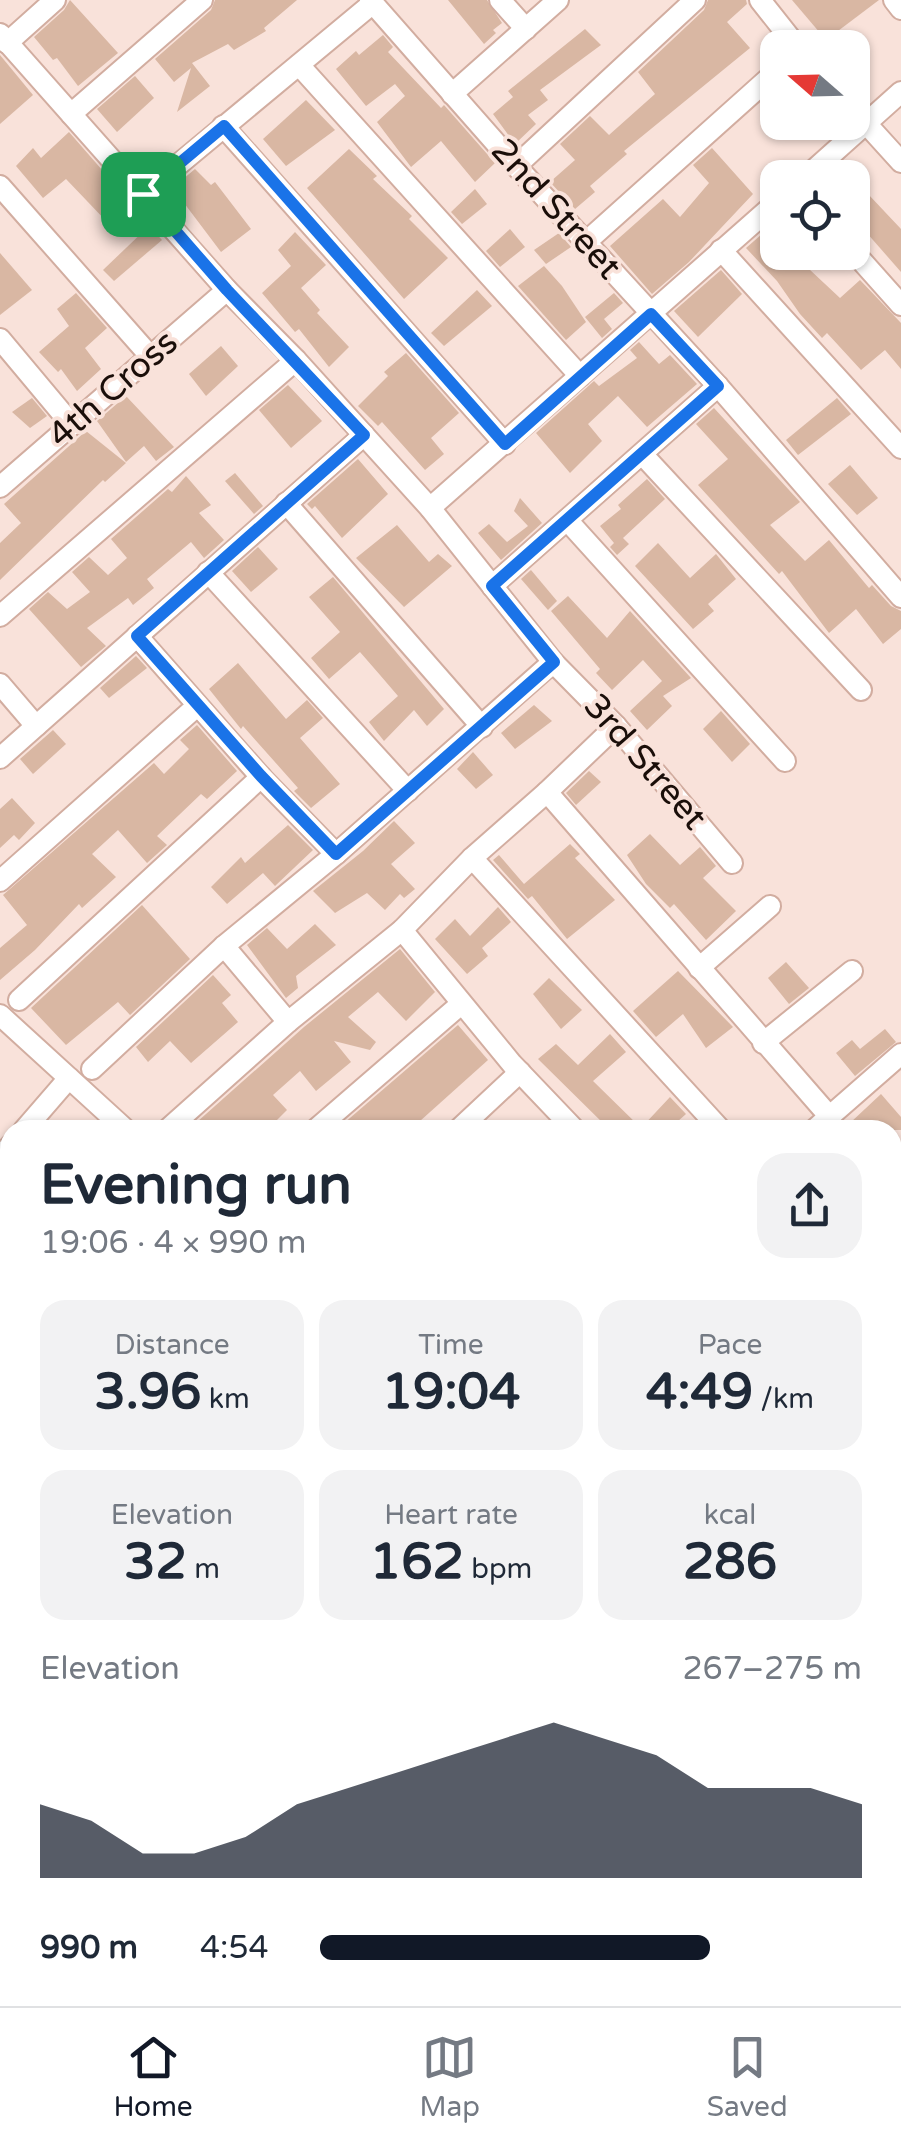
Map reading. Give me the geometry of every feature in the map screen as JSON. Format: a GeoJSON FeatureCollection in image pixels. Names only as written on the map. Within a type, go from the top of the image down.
{"type":"FeatureCollection","features":[{"type":"Feature","properties":{"kind":"street"},"geometry":{"type":"LineString","coordinates":[[3,38],[55,0]]}},
{"type":"Feature","properties":{"kind":"street"},"geometry":{"type":"LineString","coordinates":[[72,114],[202,0]]}},
{"type":"Feature","properties":{"kind":"street"},"geometry":{"type":"LineString","coordinates":[[500,0],[526,29]]}},
{"type":"Feature","properties":{"kind":"street"},"geometry":{"type":"LineString","coordinates":[[452,94],[558,0]]}},
{"type":"Feature","properties":{"kind":"street"},"geometry":{"type":"LineString","coordinates":[[516,166],[695,0]]}},
{"type":"Feature","properties":{"kind":"street"},"geometry":{"type":"LineString","coordinates":[[760,0],[784,30]]}},
{"type":"Feature","properties":{"kind":"street"},"geometry":{"type":"LineString","coordinates":[[894,0],[901,9]]}},
{"type":"Feature","properties":{"kind":"street"},"geometry":{"type":"LineString","coordinates":[[143,194],[372,2]]}},
{"type":"Feature","properties":{"kind":"street","name":"2nd Street"},"geometry":{"type":"LineString","coordinates":[[372,2],[718,386],[901,598]]}},
{"type":"Feature","properties":{"kind":"street","name":"3rd Street"},"geometry":{"type":"LineString","coordinates":[[3,38],[227,290],[430,508],[554,662],[616,726],[732,863]]}},
{"type":"Feature","properties":{"kind":"street"},"geometry":{"type":"LineString","coordinates":[[299,65],[580,376]]}},
{"type":"Feature","properties":{"kind":"street"},"geometry":{"type":"LineString","coordinates":[[586,242],[760,86]]}},
{"type":"Feature","properties":{"kind":"street"},"geometry":{"type":"LineString","coordinates":[[870,122],[901,92]]}},
{"type":"Feature","properties":{"kind":"street"},"geometry":{"type":"LineString","coordinates":[[224,126],[505,444]]}},
{"type":"Feature","properties":{"kind":"street"},"geometry":{"type":"LineString","coordinates":[[870,128],[901,162]]}},
{"type":"Feature","properties":{"kind":"street"},"geometry":{"type":"LineString","coordinates":[[826,160],[849,140]]}},
{"type":"Feature","properties":{"kind":"street"},"geometry":{"type":"LineString","coordinates":[[0,186],[151,357]]}},
{"type":"Feature","properties":{"kind":"street"},"geometry":{"type":"LineString","coordinates":[[430,508],[760,216]]}},
{"type":"Feature","properties":{"kind":"street"},"geometry":{"type":"LineString","coordinates":[[721,250],[901,448]]}},
{"type":"Feature","properties":{"kind":"street"},"geometry":{"type":"LineString","coordinates":[[870,270],[901,305]]}},
{"type":"Feature","properties":{"kind":"street","name":"4th Cross"},"geometry":{"type":"LineString","coordinates":[[1,484],[227,290]]}},
{"type":"Feature","properties":{"kind":"street"},"geometry":{"type":"LineString","coordinates":[[0,339],[72,424]]}},
{"type":"Feature","properties":{"kind":"street"},"geometry":{"type":"LineString","coordinates":[[0,616],[296,360]]}},
{"type":"Feature","properties":{"kind":"street"},"geometry":{"type":"LineString","coordinates":[[492,586],[718,386]]}},
{"type":"Feature","properties":{"kind":"street"},"geometry":{"type":"LineString","coordinates":[[0,758],[364,435]]}},
{"type":"Feature","properties":{"kind":"street"},"geometry":{"type":"LineString","coordinates":[[642,454],[861,690]]}},
{"type":"Feature","properties":{"kind":"street"},"geometry":{"type":"LineString","coordinates":[[286,503],[482,727]]}},
{"type":"Feature","properties":{"kind":"street"},"geometry":{"type":"LineString","coordinates":[[567,520],[784,761]]}},
{"type":"Feature","properties":{"kind":"street"},"geometry":{"type":"LineString","coordinates":[[208,572],[408,791]]}},
{"type":"Feature","properties":{"kind":"street"},"geometry":{"type":"LineString","coordinates":[[137,636],[336,854]]}},
{"type":"Feature","properties":{"kind":"street"},"geometry":{"type":"LineString","coordinates":[[92,1069],[224,946],[336,854],[554,662]]}},
{"type":"Feature","properties":{"kind":"street"},"geometry":{"type":"LineString","coordinates":[[0,684],[36,726]]}},
{"type":"Feature","properties":{"kind":"street"},"geometry":{"type":"LineString","coordinates":[[0,881],[198,706]]}},
{"type":"Feature","properties":{"kind":"street"},"geometry":{"type":"LineString","coordinates":[[179,1120],[288,1022],[402,930],[472,858],[616,726]]}},
{"type":"Feature","properties":{"kind":"street"},"geometry":{"type":"LineString","coordinates":[[19,1000],[261,776]]}},
{"type":"Feature","properties":{"kind":"street"},"geometry":{"type":"LineString","coordinates":[[547,792],[763,1043],[820,1120]]}},
{"type":"Feature","properties":{"kind":"street"},"geometry":{"type":"LineString","coordinates":[[472,858],[712,1120]]}},
{"type":"Feature","properties":{"kind":"street"},"geometry":{"type":"LineString","coordinates":[[699,968],[770,906]]}},
{"type":"Feature","properties":{"kind":"street"},"geometry":{"type":"LineString","coordinates":[[402,930],[461,1004],[566,1120]]}},
{"type":"Feature","properties":{"kind":"street"},"geometry":{"type":"LineString","coordinates":[[224,946],[288,1022]]}},
{"type":"Feature","properties":{"kind":"street"},"geometry":{"type":"LineString","coordinates":[[763,1043],[852,971]]}},
{"type":"Feature","properties":{"kind":"street"},"geometry":{"type":"LineString","coordinates":[[326,1120],[461,1004]]}},
{"type":"Feature","properties":{"kind":"street"},"geometry":{"type":"LineString","coordinates":[[0,1015],[115,1120]]}},
{"type":"Feature","properties":{"kind":"street"},"geometry":{"type":"LineString","coordinates":[[825,1120],[901,1054]]}},
{"type":"Feature","properties":{"kind":"street"},"geometry":{"type":"LineString","coordinates":[[469,1120],[520,1072]]}},
{"type":"Feature","properties":{"kind":"street"},"geometry":{"type":"LineString","coordinates":[[33,1120],[69,1078]]}},
{"type":"Feature","properties":{"kind":"building"},"geometry":{"type":"Polygon","coordinates":[[[70,0],[118,53],[78,86],[57,58],[53,60],[34,37],[70,0]]]}},
{"type":"Feature","properties":{"kind":"building"},"geometry":{"type":"Polygon","coordinates":[[[215,0],[297,0],[264,28],[266,31],[234,50],[228,44],[192,63],[210,86],[177,112],[191,68],[174,82],[155,59],[211,10],[215,0]]]}},
{"type":"Feature","properties":{"kind":"building"},"geometry":{"type":"Polygon","coordinates":[[[448,0],[487,0],[502,23],[484,44],[448,0]]]}},
{"type":"Feature","properties":{"kind":"building"},"geometry":{"type":"Polygon","coordinates":[[[708,0],[746,0],[747,4],[727,22],[750,48],[624,151],[627,154],[590,186],[595,192],[575,209],[550,182],[575,160],[560,144],[590,116],[609,135],[655,94],[638,72],[704,10],[708,0]]]}},
{"type":"Feature","properties":{"kind":"building"},"geometry":{"type":"Polygon","coordinates":[[[792,0],[879,0],[839,30],[818,30],[792,0]]]}},
{"type":"Feature","properties":{"kind":"building"},"geometry":{"type":"Polygon","coordinates":[[[585,29],[601,45],[540,90],[548,100],[528,115],[536,124],[515,144],[493,114],[513,97],[508,91],[585,29]]]}},
{"type":"Feature","properties":{"kind":"building"},"geometry":{"type":"Polygon","coordinates":[[[383,35],[393,47],[388,52],[441,108],[444,105],[495,163],[475,182],[441,141],[411,167],[377,122],[405,96],[395,84],[366,106],[336,69],[383,35]]]}},
{"type":"Feature","properties":{"kind":"building"},"geometry":{"type":"Polygon","coordinates":[[[0,55],[33,95],[0,124],[0,55]]]}},
{"type":"Feature","properties":{"kind":"building"},"geometry":{"type":"Polygon","coordinates":[[[135,76],[154,98],[117,132],[97,109],[135,76]]]}},
{"type":"Feature","properties":{"kind":"building"},"geometry":{"type":"Polygon","coordinates":[[[306,100],[335,130],[286,166],[263,139],[306,100]]]}},
{"type":"Feature","properties":{"kind":"building"},"geometry":{"type":"Polygon","coordinates":[[[69,132],[130,202],[108,223],[66,179],[43,198],[16,166],[33,148],[41,158],[69,132]]]}},
{"type":"Feature","properties":{"kind":"building"},"geometry":{"type":"Polygon","coordinates":[[[712,148],[753,194],[689,262],[652,294],[610,246],[663,199],[680,217],[709,183],[693,165],[712,148]]]}},
{"type":"Feature","properties":{"kind":"building"},"geometry":{"type":"Polygon","coordinates":[[[349,149],[448,258],[404,299],[307,188],[349,149]]]}},
{"type":"Feature","properties":{"kind":"building"},"geometry":{"type":"Polygon","coordinates":[[[195,169],[211,185],[215,182],[251,229],[221,252],[170,190],[195,169]]]}},
{"type":"Feature","properties":{"kind":"building"},"geometry":{"type":"Polygon","coordinates":[[[475,189],[487,204],[462,224],[451,212],[475,189]]]}},
{"type":"Feature","properties":{"kind":"building"},"geometry":{"type":"Polygon","coordinates":[[[870,196],[901,229],[901,272],[870,237],[870,196]]]}},
{"type":"Feature","properties":{"kind":"building"},"geometry":{"type":"Polygon","coordinates":[[[149,226],[162,240],[114,281],[103,270],[149,226]]]}},
{"type":"Feature","properties":{"kind":"building"},"geometry":{"type":"Polygon","coordinates":[[[510,229],[525,247],[500,267],[486,251],[510,229]]]}},
{"type":"Feature","properties":{"kind":"building"},"geometry":{"type":"Polygon","coordinates":[[[295,232],[326,265],[301,288],[320,310],[317,313],[349,347],[329,367],[299,329],[295,332],[262,293],[291,266],[278,250],[295,232]]]}},
{"type":"Feature","properties":{"kind":"building"},"geometry":{"type":"Polygon","coordinates":[[[559,233],[571,247],[546,264],[534,250],[559,233]]]}},
{"type":"Feature","properties":{"kind":"building"},"geometry":{"type":"Polygon","coordinates":[[[760,236],[760,263],[746,248],[760,236]]]}},
{"type":"Feature","properties":{"kind":"building"},"geometry":{"type":"Polygon","coordinates":[[[0,253],[32,290],[0,315],[0,253]]]}},
{"type":"Feature","properties":{"kind":"building"},"geometry":{"type":"Polygon","coordinates":[[[544,266],[586,322],[566,340],[518,286],[544,266]]]}},
{"type":"Feature","properties":{"kind":"building"},"geometry":{"type":"Polygon","coordinates":[[[721,270],[742,294],[698,337],[674,311],[721,270]]]}},
{"type":"Feature","properties":{"kind":"building"},"geometry":{"type":"Polygon","coordinates":[[[767,270],[810,270],[840,298],[860,280],[901,323],[901,369],[885,350],[861,370],[827,333],[822,338],[767,270]]]}},
{"type":"Feature","properties":{"kind":"building"},"geometry":{"type":"Polygon","coordinates":[[[477,290],[492,306],[444,346],[431,333],[477,290]]]}},
{"type":"Feature","properties":{"kind":"building"},"geometry":{"type":"Polygon","coordinates":[[[76,293],[107,328],[85,348],[101,369],[77,391],[61,369],[58,372],[39,352],[69,326],[57,309],[76,293]]]}},
{"type":"Feature","properties":{"kind":"building"},"geometry":{"type":"Polygon","coordinates":[[[614,293],[623,303],[604,319],[612,329],[602,338],[585,317],[614,293]]]}},
{"type":"Feature","properties":{"kind":"building"},"geometry":{"type":"Polygon","coordinates":[[[639,342],[659,364],[670,355],[697,384],[647,427],[618,396],[588,424],[602,441],[570,473],[536,433],[594,381],[599,386],[637,358],[630,350],[639,342]]]}},
{"type":"Feature","properties":{"kind":"building"},"geometry":{"type":"Polygon","coordinates":[[[221,346],[238,366],[206,396],[189,374],[221,346]]]}},
{"type":"Feature","properties":{"kind":"building"},"geometry":{"type":"Polygon","coordinates":[[[406,353],[459,413],[431,438],[444,454],[425,470],[382,422],[378,426],[358,406],[388,376],[384,372],[406,353]]]}},
{"type":"Feature","properties":{"kind":"building"},"geometry":{"type":"Polygon","coordinates":[[[288,385],[322,421],[291,448],[259,410],[288,385]]]}},
{"type":"Feature","properties":{"kind":"building"},"geometry":{"type":"Polygon","coordinates":[[[126,396],[174,447],[156,461],[144,446],[126,462],[97,421],[126,396]]]}},
{"type":"Feature","properties":{"kind":"building"},"geometry":{"type":"Polygon","coordinates":[[[32,398],[47,416],[30,428],[12,412],[32,398]]]}},
{"type":"Feature","properties":{"kind":"building"},"geometry":{"type":"Polygon","coordinates":[[[837,398],[851,414],[798,455],[786,440],[837,398]]]}},
{"type":"Feature","properties":{"kind":"building"},"geometry":{"type":"Polygon","coordinates":[[[714,408],[800,502],[770,525],[805,561],[829,540],[869,588],[872,585],[901,611],[901,629],[883,644],[856,609],[829,633],[782,571],[779,574],[698,485],[728,459],[696,424],[714,408]]]}},
{"type":"Feature","properties":{"kind":"building"},"geometry":{"type":"Polygon","coordinates":[[[86,431],[126,463],[103,480],[0,580],[0,543],[21,523],[4,504],[86,431]]]}},
{"type":"Feature","properties":{"kind":"building"},"geometry":{"type":"Polygon","coordinates":[[[358,459],[388,494],[342,538],[315,506],[312,509],[307,504],[358,459]]]}},
{"type":"Feature","properties":{"kind":"building"},"geometry":{"type":"Polygon","coordinates":[[[850,465],[878,498],[857,515],[828,484],[850,465]]]}},
{"type":"Feature","properties":{"kind":"building"},"geometry":{"type":"Polygon","coordinates":[[[235,473],[263,506],[254,514],[225,481],[235,473]]]}},
{"type":"Feature","properties":{"kind":"building"},"geometry":{"type":"Polygon","coordinates":[[[186,476],[211,505],[199,513],[224,540],[204,558],[191,542],[147,579],[154,588],[133,605],[128,598],[87,628],[106,646],[81,667],[29,609],[48,592],[67,609],[90,592],[72,572],[89,557],[108,575],[127,558],[111,539],[168,489],[172,492],[186,476]]]}},
{"type":"Feature","properties":{"kind":"building"},"geometry":{"type":"Polygon","coordinates":[[[647,479],[665,499],[623,538],[629,544],[617,555],[610,547],[614,543],[600,526],[647,479]]]}},
{"type":"Feature","properties":{"kind":"building"},"geometry":{"type":"Polygon","coordinates":[[[520,498],[542,523],[501,560],[478,533],[489,524],[507,542],[528,526],[514,511],[520,498]]]}},
{"type":"Feature","properties":{"kind":"building"},"geometry":{"type":"Polygon","coordinates":[[[397,525],[429,562],[438,554],[452,566],[404,607],[356,558],[397,525]]]}},
{"type":"Feature","properties":{"kind":"building"},"geometry":{"type":"Polygon","coordinates":[[[658,543],[690,578],[716,554],[736,579],[708,604],[714,611],[693,629],[635,566],[658,543]]]}},
{"type":"Feature","properties":{"kind":"building"},"geometry":{"type":"Polygon","coordinates":[[[258,547],[278,569],[251,592],[232,571],[258,547]]]}},
{"type":"Feature","properties":{"kind":"building"},"geometry":{"type":"Polygon","coordinates":[[[531,570],[557,601],[548,610],[521,579],[531,570]]]}},
{"type":"Feature","properties":{"kind":"building"},"geometry":{"type":"Polygon","coordinates":[[[333,577],[444,709],[427,726],[414,710],[384,741],[369,722],[398,696],[360,652],[329,679],[311,658],[340,632],[309,597],[333,577]]]}},
{"type":"Feature","properties":{"kind":"building"},"geometry":{"type":"Polygon","coordinates":[[[568,596],[607,638],[630,611],[691,678],[663,696],[672,706],[647,730],[630,711],[662,681],[643,660],[612,690],[596,673],[600,669],[551,611],[568,596]]]}},
{"type":"Feature","properties":{"kind":"building"},"geometry":{"type":"Polygon","coordinates":[[[136,656],[147,668],[109,698],[100,688],[136,656]]]}},
{"type":"Feature","properties":{"kind":"building"},"geometry":{"type":"Polygon","coordinates":[[[238,663],[286,719],[307,700],[323,718],[300,738],[340,784],[311,808],[294,791],[298,788],[209,689],[238,663]]]}},
{"type":"Feature","properties":{"kind":"building"},"geometry":{"type":"Polygon","coordinates":[[[534,705],[552,721],[515,749],[501,733],[534,705]]]}},
{"type":"Feature","properties":{"kind":"building"},"geometry":{"type":"Polygon","coordinates":[[[721,711],[750,744],[732,762],[703,729],[721,711]]]}},
{"type":"Feature","properties":{"kind":"building"},"geometry":{"type":"Polygon","coordinates":[[[197,725],[237,771],[207,799],[201,794],[157,836],[167,845],[147,863],[118,830],[92,854],[116,877],[82,908],[79,904],[0,980],[0,948],[27,925],[3,895],[154,763],[164,774],[189,749],[180,740],[197,725]]]}},
{"type":"Feature","properties":{"kind":"building"},"geometry":{"type":"Polygon","coordinates":[[[53,730],[66,744],[33,774],[20,759],[53,730]]]}},
{"type":"Feature","properties":{"kind":"building"},"geometry":{"type":"Polygon","coordinates":[[[473,752],[493,775],[476,789],[457,769],[473,752]]]}},
{"type":"Feature","properties":{"kind":"building"},"geometry":{"type":"Polygon","coordinates":[[[589,771],[601,782],[576,805],[566,793],[589,771]]]}},
{"type":"Feature","properties":{"kind":"building"},"geometry":{"type":"Polygon","coordinates":[[[12,798],[35,823],[19,840],[14,835],[0,848],[0,809],[12,798]]]}},
{"type":"Feature","properties":{"kind":"building"},"geometry":{"type":"Polygon","coordinates":[[[394,821],[415,843],[391,864],[415,889],[404,898],[400,894],[385,910],[367,893],[335,913],[313,891],[394,821]]]}},
{"type":"Feature","properties":{"kind":"building"},"geometry":{"type":"Polygon","coordinates":[[[288,825],[313,850],[275,886],[263,873],[227,904],[211,887],[241,857],[245,863],[288,825]]]}},
{"type":"Feature","properties":{"kind":"building"},"geometry":{"type":"Polygon","coordinates":[[[650,834],[680,865],[700,847],[716,866],[703,878],[736,911],[706,940],[674,904],[670,908],[646,884],[627,855],[650,834]]]}},
{"type":"Feature","properties":{"kind":"building"},"geometry":{"type":"Polygon","coordinates":[[[570,844],[580,854],[575,858],[615,900],[567,939],[532,896],[528,899],[493,860],[499,855],[524,884],[570,844]]]}},
{"type":"Feature","properties":{"kind":"building"},"geometry":{"type":"Polygon","coordinates":[[[142,905],[190,959],[130,1015],[118,1002],[66,1045],[31,1008],[142,905]]]}},
{"type":"Feature","properties":{"kind":"building"},"geometry":{"type":"Polygon","coordinates":[[[498,907],[511,922],[482,948],[488,956],[467,974],[435,939],[455,919],[470,936],[498,907]]]}},
{"type":"Feature","properties":{"kind":"building"},"geometry":{"type":"Polygon","coordinates":[[[315,924],[336,945],[296,976],[298,988],[286,998],[247,945],[267,928],[287,949],[315,924]]]}},
{"type":"Feature","properties":{"kind":"building"},"geometry":{"type":"Polygon","coordinates":[[[400,949],[435,992],[406,1021],[378,992],[348,1017],[376,1042],[370,1050],[334,1041],[351,1062],[316,1091],[300,1071],[273,1095],[287,1110],[277,1120],[199,1120],[400,949]]]}},
{"type":"Feature","properties":{"kind":"building"},"geometry":{"type":"Polygon","coordinates":[[[786,962],[809,988],[789,1004],[768,978],[786,962]]]}},
{"type":"Feature","properties":{"kind":"building"},"geometry":{"type":"Polygon","coordinates":[[[678,971],[733,1027],[706,1048],[683,1014],[656,1037],[633,1011],[678,971]]]}},
{"type":"Feature","properties":{"kind":"building"},"geometry":{"type":"Polygon","coordinates":[[[213,975],[231,995],[222,1003],[238,1022],[191,1063],[170,1041],[148,1062],[136,1047],[213,975]]]}},
{"type":"Feature","properties":{"kind":"building"},"geometry":{"type":"Polygon","coordinates":[[[549,978],[582,1010],[561,1029],[533,994],[549,978]]]}},
{"type":"Feature","properties":{"kind":"building"},"geometry":{"type":"Polygon","coordinates":[[[458,1025],[488,1060],[421,1120],[348,1120],[458,1025]]]}},
{"type":"Feature","properties":{"kind":"building"},"geometry":{"type":"Polygon","coordinates":[[[885,1029],[896,1042],[855,1076],[836,1053],[852,1040],[860,1049],[885,1029]]]}},
{"type":"Feature","properties":{"kind":"building"},"geometry":{"type":"Polygon","coordinates":[[[610,1034],[626,1052],[593,1081],[633,1120],[600,1120],[538,1059],[556,1044],[578,1065],[610,1034]]]}},
{"type":"Feature","properties":{"kind":"building"},"geometry":{"type":"Polygon","coordinates":[[[881,1094],[901,1117],[901,1120],[853,1120],[881,1094]]]}},
{"type":"Feature","properties":{"kind":"building"},"geometry":{"type":"Polygon","coordinates":[[[670,1097],[686,1114],[679,1120],[648,1120],[670,1097]]]}},
{"type":"Feature","properties":{"kind":"route"},"geometry":{"type":"LineString","coordinates":[[224,126],[505,444],[651,314],[718,386],[492,586],[554,662],[336,854],[137,636],[364,435],[143,194],[224,126]]}}]}
